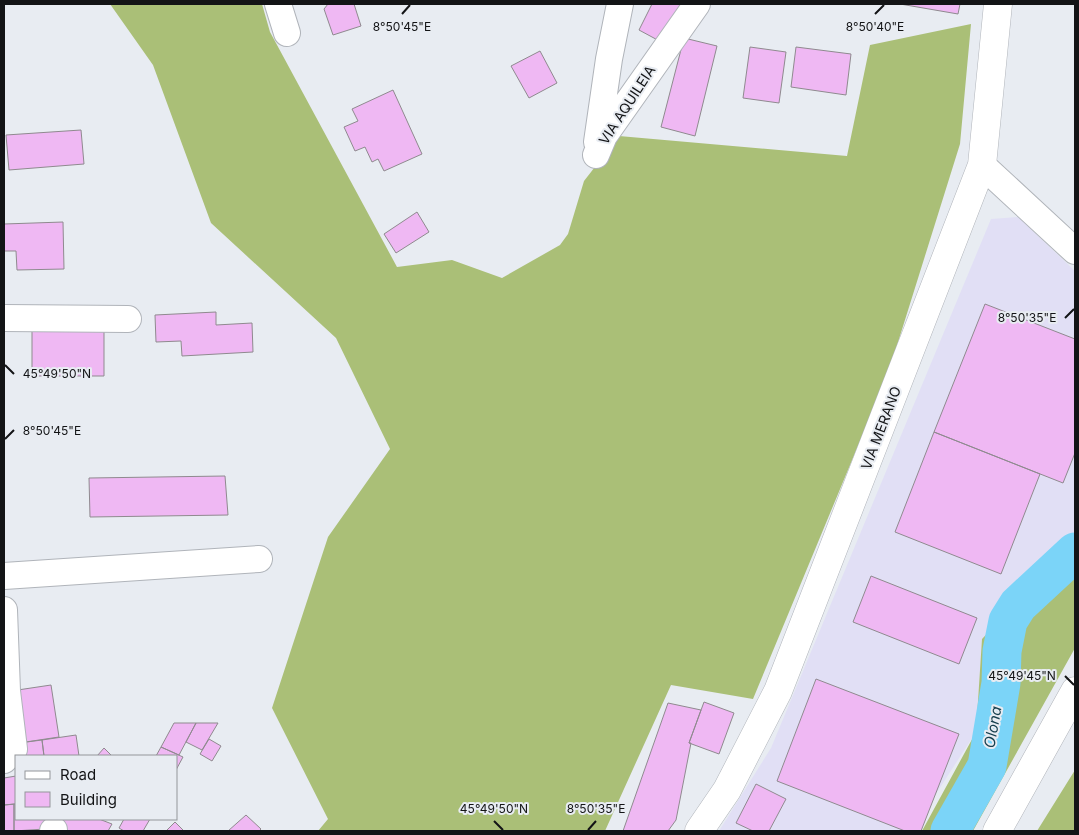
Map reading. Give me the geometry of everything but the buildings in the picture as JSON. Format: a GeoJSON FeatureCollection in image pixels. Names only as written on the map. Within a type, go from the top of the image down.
{"type":"FeatureCollection","features":[{"type":"Feature","properties":{"kind":"street"},"geometry":{"type":"LineString","coordinates":[[278,4],[287,33]]}},
{"type":"Feature","properties":{"kind":"street","name":"VIA AQUILEIA"},"geometry":{"type":"LineString","coordinates":[[620,4],[609,59],[596,155],[604,136],[697,4]]}},
{"type":"Feature","properties":{"kind":"street","name":"VIA MERANO"},"geometry":{"type":"LineString","coordinates":[[699,831],[727,790],[778,692],[982,165],[998,4]]}},
{"type":"Feature","properties":{"kind":"street"},"geometry":{"type":"LineString","coordinates":[[982,165],[1075,251]]}},
{"type":"Feature","properties":{"kind":"street"},"geometry":{"type":"LineString","coordinates":[[4,318],[128,319]]}},
{"type":"Feature","properties":{"kind":"street"},"geometry":{"type":"LineString","coordinates":[[4,576],[259,558]]}},
{"type":"Feature","properties":{"kind":"street"},"geometry":{"type":"LineString","coordinates":[[4,610],[7,691],[14,749],[4,760]]}},
{"type":"Feature","properties":{"kind":"street"},"geometry":{"type":"LineString","coordinates":[[997,831],[1075,691]]}},
{"type":"Feature","properties":{"kind":"shaded area"},"geometry":{"type":"Polygon","coordinates":[[[1018,217],[1075,271],[1075,541],[982,639],[976,732],[912,831],[719,831],[771,748],[991,219],[1018,217]]]}},
{"type":"Feature","properties":{"kind":"green space"},"geometry":{"type":"Polygon","coordinates":[[[110,4],[262,4],[270,32],[397,267],[452,260],[502,278],[560,245],[568,234],[584,181],[619,136],[847,156],[870,45],[971,24],[960,144],[889,371],[753,699],[671,685],[605,831],[318,831],[328,819],[272,708],[328,537],[390,449],[336,338],[211,223],[153,65],[110,4]]]}},
{"type":"Feature","properties":{"kind":"green space"},"geometry":{"type":"Polygon","coordinates":[[[1075,541],[1075,648],[973,831],[922,831],[976,732],[982,639],[1075,541]]]}},
{"type":"Feature","properties":{"kind":"green space"},"geometry":{"type":"Polygon","coordinates":[[[1075,770],[1075,831],[1037,831],[1075,770]]]}},
{"type":"Feature","properties":{"kind":"waterway","name":"Olona"},"geometry":{"type":"LineString","coordinates":[[950,831],[987,766],[1001,683],[1002,651],[1008,621],[1018,605],[1075,552]]}}]}
